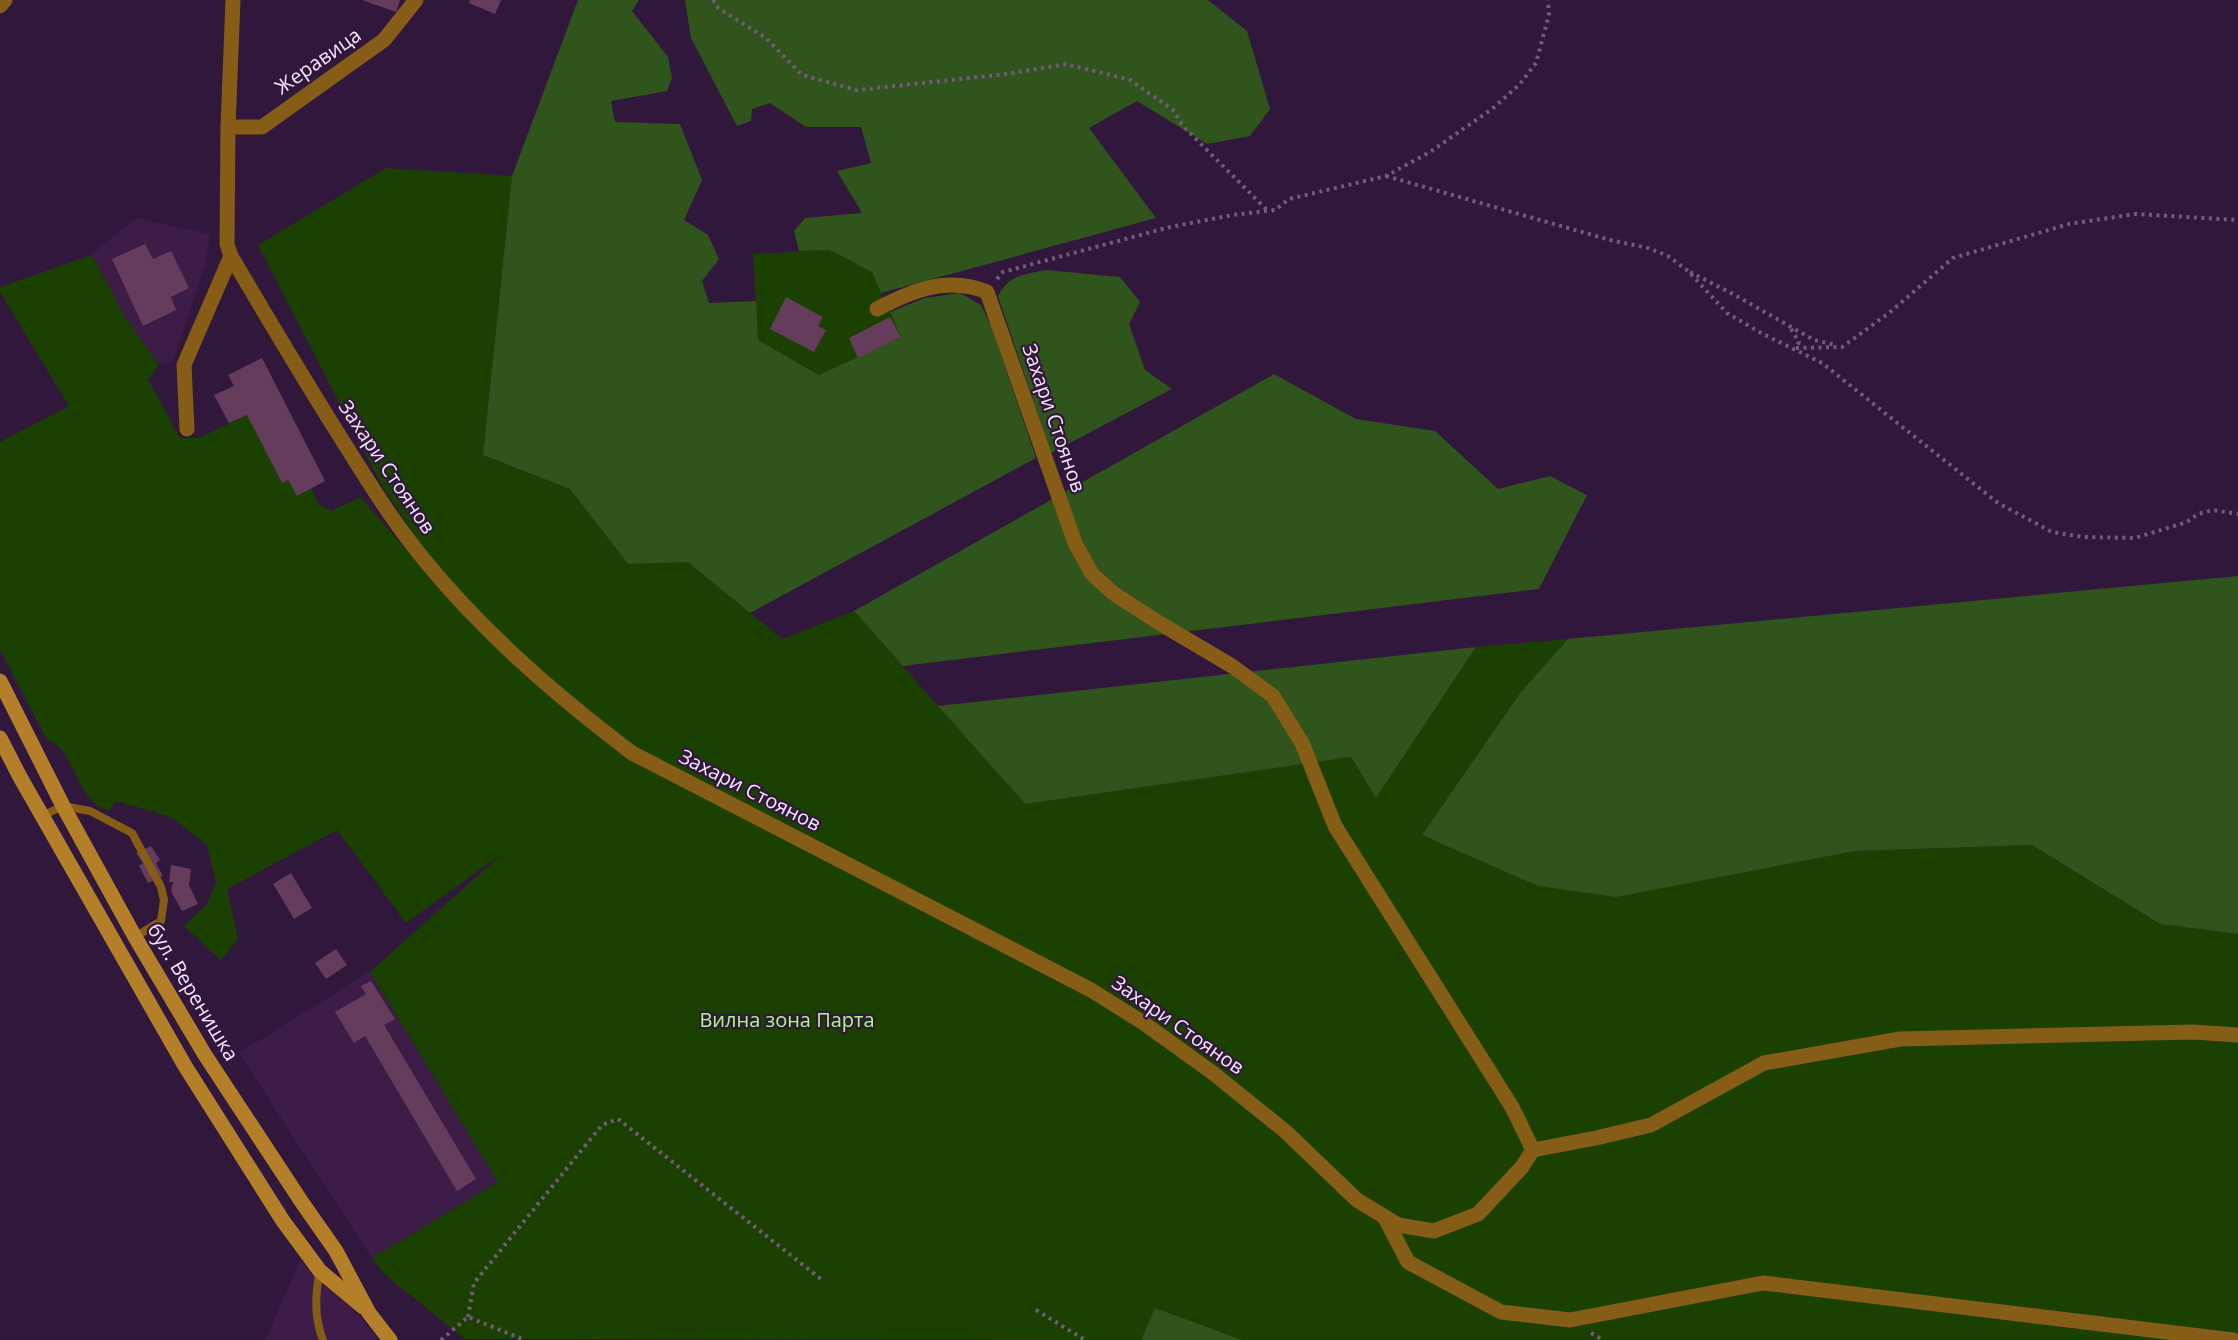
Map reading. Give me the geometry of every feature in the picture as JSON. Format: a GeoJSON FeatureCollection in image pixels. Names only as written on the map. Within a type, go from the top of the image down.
{"type":"FeatureCollection","features":[{"type":"Feature","properties":{"kind":"main road","name":"бул. Веренишка"},"geometry":{"type":"LineString","coordinates":[[0,681],[63,806],[135,938],[205,1055],[336,1251],[369,1313],[390,1340]]}},
{"type":"Feature","properties":{"kind":"main road","name":"бул. Веренишка"},"geometry":{"type":"LineString","coordinates":[[0,738],[185,1066],[283,1221],[320,1270],[369,1313]]}},
{"type":"Feature","properties":{"kind":"main road"},"geometry":{"type":"LineString","coordinates":[[185,1066],[205,1055]]}},
{"type":"Feature","properties":{"kind":"street"},"geometry":{"type":"LineString","coordinates":[[0,6],[4,0]]}},
{"type":"Feature","properties":{"kind":"street","name":"Захари Стоянов"},"geometry":{"type":"LineString","coordinates":[[233,0],[228,128],[227,244],[231,256],[298,371],[373,489],[425,562],[504,648],[574,709],[632,753],[1100,995],[1142,1022],[1213,1073],[1285,1131],[1357,1200],[1398,1225],[1434,1231],[1478,1214],[1522,1167],[1533,1150],[1512,1107],[1335,826],[1302,743],[1273,696],[1232,666],[1113,593],[1092,574],[1075,543],[987,292]]}},
{"type":"Feature","properties":{"kind":"street","name":"Жеравица"},"geometry":{"type":"LineString","coordinates":[[228,128],[262,127],[384,40],[416,0]]}},
{"type":"Feature","properties":{"kind":"street"},"geometry":{"type":"LineString","coordinates":[[187,429],[184,365],[231,256]]}},
{"type":"Feature","properties":{"kind":"street"},"geometry":{"type":"LineString","coordinates":[[877,309],[905,295],[940,285],[970,285],[987,292]]}},
{"type":"Feature","properties":{"kind":"street"},"geometry":{"type":"LineString","coordinates":[[1533,1150],[1651,1125],[1764,1063],[1900,1039],[2193,1032],[2238,1035]]}},
{"type":"Feature","properties":{"kind":"street"},"geometry":{"type":"LineString","coordinates":[[1384,1216],[1407,1262],[1501,1312],[1570,1320],[1763,1283],[2233,1340]]}},
{"type":"Feature","properties":{"kind":"lane"},"geometry":{"type":"LineString","coordinates":[[42,816],[63,806],[90,811],[132,833],[161,887],[164,900],[160,921],[135,938]]}},
{"type":"Feature","properties":{"kind":"lane"},"geometry":{"type":"LineString","coordinates":[[320,1270],[316,1286],[316,1324],[323,1340]]}},
{"type":"Feature","properties":{"kind":"path"},"geometry":{"type":"LineString","coordinates":[[713,0],[718,8],[766,38],[802,75],[857,90],[1007,74],[1066,64],[1130,80],[1173,110],[1184,126],[1268,211]]}},
{"type":"Feature","properties":{"kind":"path"},"geometry":{"type":"LineString","coordinates":[[987,292],[1003,272],[1170,227],[1275,210],[1289,199],[1386,176],[1430,152],[1492,109],[1520,85],[1536,63],[1549,15],[1548,0]]}},
{"type":"Feature","properties":{"kind":"path"},"geometry":{"type":"LineString","coordinates":[[1386,176],[1610,240],[1648,248],[1668,256],[1688,271],[1814,340],[1842,347]]}},
{"type":"Feature","properties":{"kind":"path"},"geometry":{"type":"LineString","coordinates":[[1795,348],[1842,347],[1889,313],[1953,258],[2069,224],[2135,214],[2238,220]]}},
{"type":"Feature","properties":{"kind":"path"},"geometry":{"type":"LineString","coordinates":[[1688,271],[1727,314],[1822,363],[1849,382],[1998,503],[2052,532],[2082,537],[2134,538],[2187,522],[2198,514],[2213,510],[2238,514]]}},
{"type":"Feature","properties":{"kind":"path"},"geometry":{"type":"LineString","coordinates":[[1790,326],[1799,342],[1795,348]]}},
{"type":"Feature","properties":{"kind":"path"},"geometry":{"type":"LineString","coordinates":[[441,1340],[468,1317],[474,1283],[602,1125],[618,1119],[821,1279]]}},
{"type":"Feature","properties":{"kind":"path"},"geometry":{"type":"LineString","coordinates":[[1036,1310],[1085,1340]]}},
{"type":"Feature","properties":{"kind":"path"},"geometry":{"type":"LineString","coordinates":[[468,1317],[525,1340]]}},
{"type":"Feature","properties":{"kind":"shaded area"},"geometry":{"type":"Polygon","coordinates":[[[136,218],[210,234],[206,262],[173,361],[159,365],[125,317],[92,255],[136,218]]]}},
{"type":"Feature","properties":{"kind":"shaded area"},"geometry":{"type":"Polygon","coordinates":[[[370,972],[498,1182],[372,1258],[239,1053],[370,972]]]}},
{"type":"Feature","properties":{"kind":"shaded area"},"geometry":{"type":"Polygon","coordinates":[[[300,1260],[360,1317],[379,1340],[266,1340],[300,1260]]]}},
{"type":"Feature","properties":{"kind":"green space"},"geometry":{"type":"Polygon","coordinates":[[[578,0],[639,0],[632,11],[668,57],[672,78],[667,91],[611,101],[615,122],[680,124],[702,180],[684,220],[708,235],[719,259],[702,281],[709,303],[756,301],[758,340],[819,375],[901,337],[890,312],[925,298],[960,293],[981,305],[992,328],[1036,458],[750,613],[688,562],[628,564],[570,489],[483,455],[512,176],[578,0]]]}},
{"type":"Feature","properties":{"kind":"green space"},"geometry":{"type":"Polygon","coordinates":[[[685,0],[1208,0],[1247,31],[1270,109],[1250,136],[1207,144],[1137,101],[1089,128],[1156,218],[881,293],[872,272],[829,250],[799,251],[794,231],[805,218],[862,213],[837,171],[871,163],[861,127],[806,127],[770,103],[752,109],[751,121],[737,126],[691,38],[685,0]]]}},
{"type":"Feature","properties":{"kind":"green space","name":"Вилна зона Парта"},"geometry":{"type":"Polygon","coordinates":[[[386,168],[512,176],[483,455],[570,489],[628,564],[688,562],[782,639],[854,611],[1025,804],[1351,757],[1376,798],[1476,647],[1568,639],[1520,693],[1422,835],[1616,896],[1855,851],[2032,845],[2160,924],[2238,934],[2238,1340],[1242,1340],[1155,1309],[1141,1340],[465,1339],[384,1274],[372,1258],[498,1182],[370,972],[503,853],[406,923],[337,830],[227,889],[238,939],[221,960],[184,926],[206,905],[216,883],[207,845],[171,817],[116,801],[109,811],[97,806],[85,792],[62,749],[46,738],[0,650],[0,442],[69,406],[0,292],[0,287],[92,255],[125,317],[159,365],[148,379],[180,438],[199,438],[247,415],[288,480],[311,489],[319,504],[331,511],[360,497],[475,628],[381,484],[258,245],[386,168]]]}},
{"type":"Feature","properties":{"kind":"green space"},"geometry":{"type":"Polygon","coordinates":[[[829,250],[872,272],[901,337],[819,375],[758,340],[753,254],[829,250]]]}},
{"type":"Feature","properties":{"kind":"green space"},"geometry":{"type":"Polygon","coordinates":[[[1046,270],[1120,277],[1140,302],[1129,324],[1145,370],[1172,389],[1051,453],[998,296],[1012,279],[1046,270]]]}},
{"type":"Feature","properties":{"kind":"green space"},"geometry":{"type":"Polygon","coordinates":[[[1274,374],[1356,419],[1435,431],[1498,489],[1550,476],[1587,495],[1539,589],[903,666],[854,611],[1274,374]]]}},
{"type":"Feature","properties":{"kind":"green space"},"geometry":{"type":"Polygon","coordinates":[[[2238,576],[2238,934],[2160,924],[2032,845],[1855,851],[1616,897],[1538,886],[1422,835],[1520,693],[1568,639],[2238,576]]]}},
{"type":"Feature","properties":{"kind":"green space"},"geometry":{"type":"Polygon","coordinates":[[[1476,647],[1376,798],[1351,757],[1025,804],[938,706],[1476,647]]]}},
{"type":"Feature","properties":{"kind":"green space"},"geometry":{"type":"Polygon","coordinates":[[[1155,1308],[1242,1340],[1141,1340],[1155,1308]]]}},
{"type":"Feature","properties":{"kind":"building"},"geometry":{"type":"Polygon","coordinates":[[[362,0],[400,0],[396,12],[362,0]]]}},
{"type":"Feature","properties":{"kind":"building"},"geometry":{"type":"Polygon","coordinates":[[[470,0],[501,0],[495,14],[469,3],[470,0]]]}},
{"type":"Feature","properties":{"kind":"building"},"geometry":{"type":"Polygon","coordinates":[[[145,244],[153,259],[171,251],[189,288],[171,297],[176,310],[143,326],[112,259],[145,244]]]}},
{"type":"Feature","properties":{"kind":"building"},"geometry":{"type":"Polygon","coordinates":[[[786,297],[823,317],[818,326],[826,330],[814,352],[770,329],[786,297]]]}},
{"type":"Feature","properties":{"kind":"building"},"geometry":{"type":"Polygon","coordinates":[[[890,317],[901,337],[858,358],[849,338],[890,317]]]}},
{"type":"Feature","properties":{"kind":"building"},"geometry":{"type":"Polygon","coordinates":[[[262,358],[325,481],[297,496],[288,480],[282,483],[247,415],[229,423],[214,395],[234,386],[228,375],[262,358]]]}},
{"type":"Feature","properties":{"kind":"building"},"geometry":{"type":"Polygon","coordinates":[[[151,846],[160,860],[156,863],[163,876],[148,883],[139,866],[143,863],[136,853],[151,846]]]}},
{"type":"Feature","properties":{"kind":"building"},"geometry":{"type":"Polygon","coordinates":[[[171,865],[191,869],[189,885],[198,904],[182,911],[171,891],[173,882],[169,882],[171,865]]]}},
{"type":"Feature","properties":{"kind":"building"},"geometry":{"type":"Polygon","coordinates":[[[291,873],[312,908],[294,919],[273,884],[291,873]]]}},
{"type":"Feature","properties":{"kind":"building"},"geometry":{"type":"Polygon","coordinates":[[[336,949],[347,965],[326,979],[315,963],[336,949]]]}},
{"type":"Feature","properties":{"kind":"building"},"geometry":{"type":"Polygon","coordinates":[[[371,981],[395,1019],[384,1025],[476,1179],[457,1191],[365,1036],[354,1043],[335,1012],[366,994],[361,986],[371,981]]]}}]}
